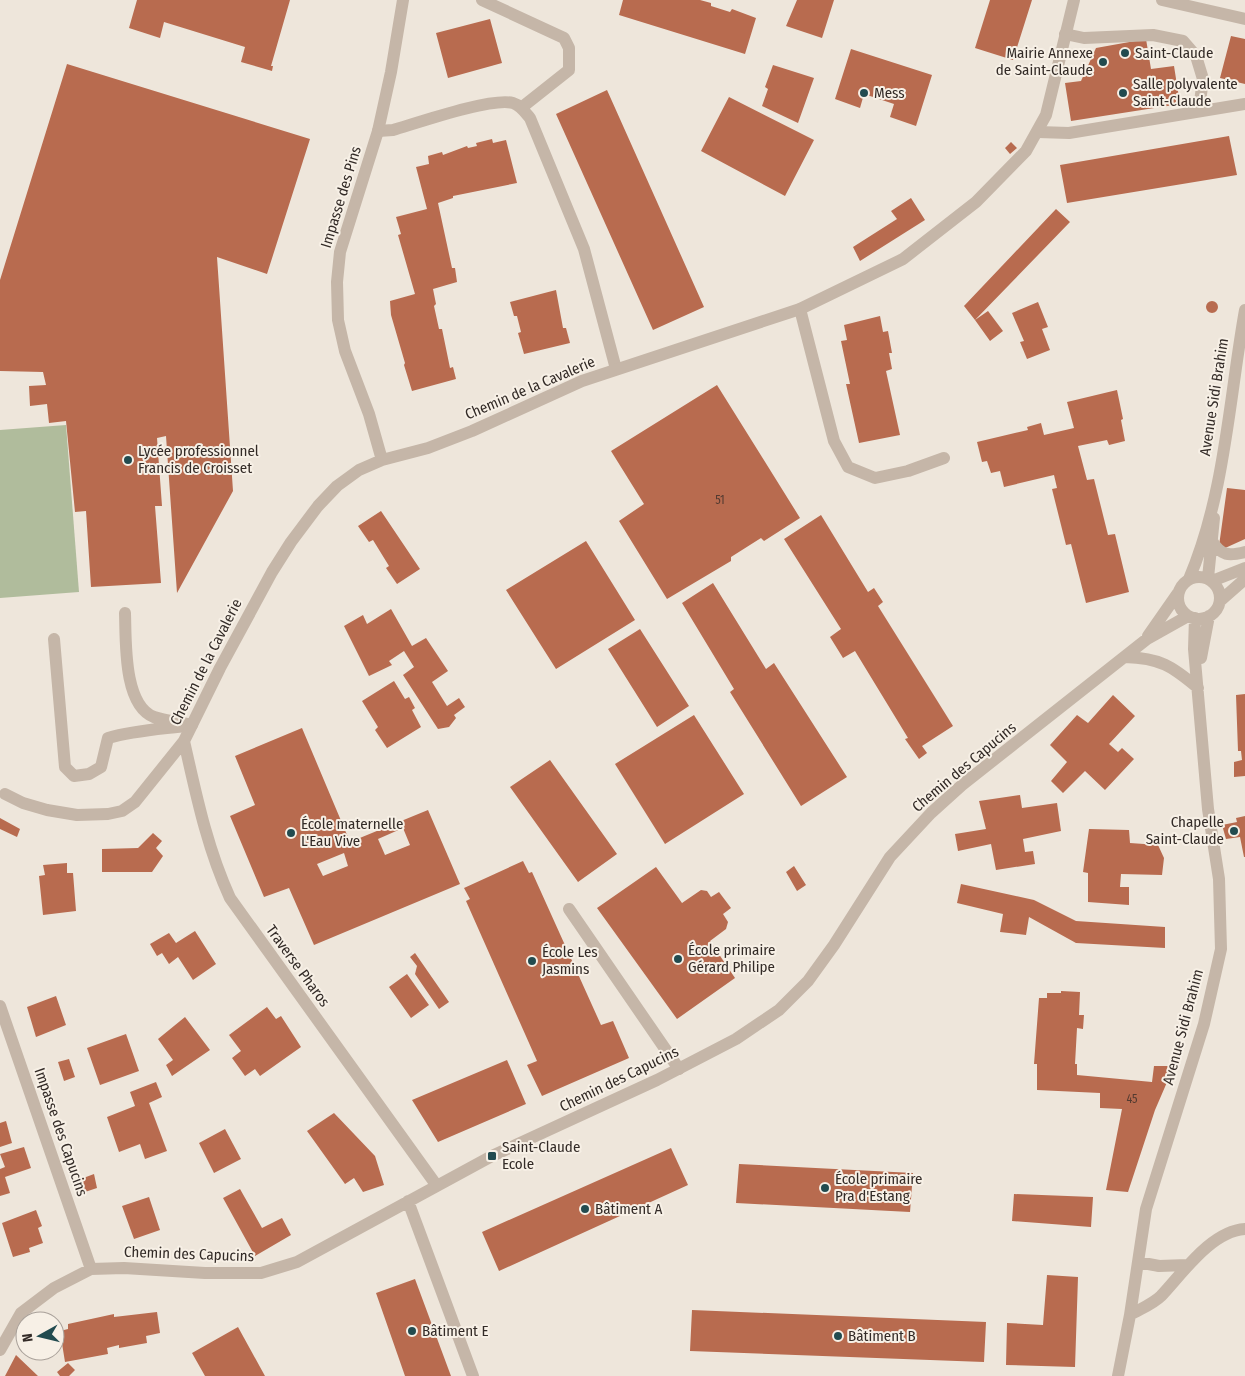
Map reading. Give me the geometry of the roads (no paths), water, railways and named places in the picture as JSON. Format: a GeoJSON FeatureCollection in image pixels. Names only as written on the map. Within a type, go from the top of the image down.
{"type":"FeatureCollection","features":[{"type":"Feature","properties":{"kind":"street","name":"Impasse des Pins"},"geometry":{"type":"LineString","coordinates":[[382,460],[369,414],[345,351],[338,320],[337,282],[340,252],[378,131],[391,72],[403,0]]}},
{"type":"Feature","properties":{"kind":"street"},"geometry":{"type":"LineString","coordinates":[[482,0],[564,38],[570,48],[569,70],[521,108]]}},
{"type":"Feature","properties":{"kind":"street","name":"Chemin de la Cavalerie"},"geometry":{"type":"LineString","coordinates":[[2,792],[23,803],[47,810],[77,814],[108,814],[122,811],[134,802],[184,741],[253,607],[291,542],[318,506],[337,486],[359,470],[382,460],[428,448],[533,405],[582,381],[800,309],[903,259],[976,202],[1026,151],[1046,115],[1074,0]]}},
{"type":"Feature","properties":{"kind":"street"},"geometry":{"type":"LineString","coordinates":[[1162,0],[1245,19]]}},
{"type":"Feature","properties":{"kind":"street"},"geometry":{"type":"LineString","coordinates":[[1065,34],[1084,38],[1154,34],[1183,40],[1196,56],[1203,79],[1200,102],[1186,113]]}},
{"type":"Feature","properties":{"kind":"street"},"geometry":{"type":"LineString","coordinates":[[378,131],[393,130],[492,103],[512,103],[521,108],[530,118],[584,249],[616,370]]}},
{"type":"Feature","properties":{"kind":"street"},"geometry":{"type":"LineString","coordinates":[[1038,132],[1069,132],[1245,104]]}},
{"type":"Feature","properties":{"kind":"street"},"geometry":{"type":"LineString","coordinates":[[800,309],[834,441],[848,467],[875,478],[908,471],[944,458]]}},
{"type":"Feature","properties":{"kind":"street","name":"Avenue Sidi Brahim"},"geometry":{"type":"LineString","coordinates":[[1210,580],[1216,488],[1245,310]]}},
{"type":"Feature","properties":{"kind":"street","name":"Avenue Sidi Brahim"},"geometry":{"type":"LineString","coordinates":[[1189,579],[1216,488]]}},
{"type":"Feature","properties":{"kind":"street"},"geometry":{"type":"LineString","coordinates":[[1212,542],[1218,551],[1224,555],[1245,552]]}},
{"type":"Feature","properties":{"kind":"street"},"geometry":{"type":"LineString","coordinates":[[1210,580],[1245,568]]}},
{"type":"Feature","properties":{"kind":"street"},"geometry":{"type":"LineString","coordinates":[[1220,601],[1220,594],[1210,580],[1202,576],[1189,579],[1178,594],[1179,606],[1191,617],[1209,616],[1214,612],[1220,601],[1245,579]]}},
{"type":"Feature","properties":{"kind":"street","name":"Chemin des Capucins"},"geometry":{"type":"LineString","coordinates":[[1147,639],[1178,594]]}},
{"type":"Feature","properties":{"kind":"street"},"geometry":{"type":"LineString","coordinates":[[125,612],[128,670],[138,705],[153,716],[192,725]]}},
{"type":"Feature","properties":{"kind":"street","name":"Avenue Sidi Brahim"},"geometry":{"type":"LineString","coordinates":[[1198,684],[1209,616]]}},
{"type":"Feature","properties":{"kind":"street","name":"Avenue Sidi Brahim"},"geometry":{"type":"LineString","coordinates":[[1118,1376],[1130,1315],[1146,1209],[1204,1024],[1221,949],[1219,879],[1208,809],[1191,617]]}},
{"type":"Feature","properties":{"kind":"street","name":"Chemin des Capucins"},"geometry":{"type":"LineString","coordinates":[[0,1350],[21,1313],[54,1288],[91,1269],[124,1268],[204,1273],[260,1272],[297,1262],[492,1156],[679,1069],[736,1039],[779,1010],[808,981],[834,945],[890,857],[931,813],[962,785],[1147,639],[1191,617]]}},
{"type":"Feature","properties":{"kind":"street"},"geometry":{"type":"LineString","coordinates":[[54,639],[66,767],[74,776],[89,774],[101,767],[108,738],[130,732],[163,730],[192,725]]}},
{"type":"Feature","properties":{"kind":"street"},"geometry":{"type":"LineString","coordinates":[[1125,657],[1146,658],[1168,665],[1198,684]]}},
{"type":"Feature","properties":{"kind":"street","name":"Traverse Pharos"},"geometry":{"type":"LineString","coordinates":[[184,741],[210,846],[218,872],[230,898],[437,1186]]}},
{"type":"Feature","properties":{"kind":"street"},"geometry":{"type":"LineString","coordinates":[[569,909],[679,1069]]}},
{"type":"Feature","properties":{"kind":"street","name":"Impasse des Capucins"},"geometry":{"type":"LineString","coordinates":[[0,1006],[91,1269]]}},
{"type":"Feature","properties":{"kind":"street"},"geometry":{"type":"LineString","coordinates":[[408,1202],[473,1376]]}},
{"type":"Feature","properties":{"kind":"street"},"geometry":{"type":"LineString","coordinates":[[1130,1315],[1159,1298],[1187,1265],[1215,1242],[1236,1230],[1245,1229]]}},
{"type":"Feature","properties":{"kind":"street"},"geometry":{"type":"LineString","coordinates":[[1138,1262],[1159,1266],[1187,1265]]}},
{"type":"Feature","properties":{"kind":"place","name":"Saint-Claude"},"geometry":{"type":"Point","coordinates":[1125,53]}},
{"type":"Feature","properties":{"kind":"place","name":"Mairie Annexe de Saint-Claude"},"geometry":{"type":"Point","coordinates":[1103,62]}},
{"type":"Feature","properties":{"kind":"place","name":"Mess"},"geometry":{"type":"Point","coordinates":[864,93]}},
{"type":"Feature","properties":{"kind":"place","name":"Salle polyvalente Saint-Claude"},"geometry":{"type":"Point","coordinates":[1123,93]}},
{"type":"Feature","properties":{"kind":"place","name":"Lycée professionnel Francis de Croisset"},"geometry":{"type":"Point","coordinates":[128,460]}},
{"type":"Feature","properties":{"kind":"place","name":"Chapelle Saint-Claude"},"geometry":{"type":"Point","coordinates":[1234,831]}},
{"type":"Feature","properties":{"kind":"place","name":"École maternelle L'Eau Vive"},"geometry":{"type":"Point","coordinates":[291,833]}},
{"type":"Feature","properties":{"kind":"place","name":"École primaire Gérard Philipe"},"geometry":{"type":"Point","coordinates":[678,959]}},
{"type":"Feature","properties":{"kind":"place","name":"École Les Jasmins"},"geometry":{"type":"Point","coordinates":[532,961]}},
{"type":"Feature","properties":{"kind":"place","name":"Saint-Claude Ecole"},"geometry":{"type":"Point","coordinates":[492,1156]}},
{"type":"Feature","properties":{"kind":"place","name":"École primaire Pra d'Estang"},"geometry":{"type":"Point","coordinates":[825,1188]}},
{"type":"Feature","properties":{"kind":"place","name":"Bâtiment A"},"geometry":{"type":"Point","coordinates":[585,1209]}},
{"type":"Feature","properties":{"kind":"place","name":"Bâtiment E"},"geometry":{"type":"Point","coordinates":[412,1331]}},
{"type":"Feature","properties":{"kind":"place","name":"Bâtiment B"},"geometry":{"type":"Point","coordinates":[838,1336]}}]}
